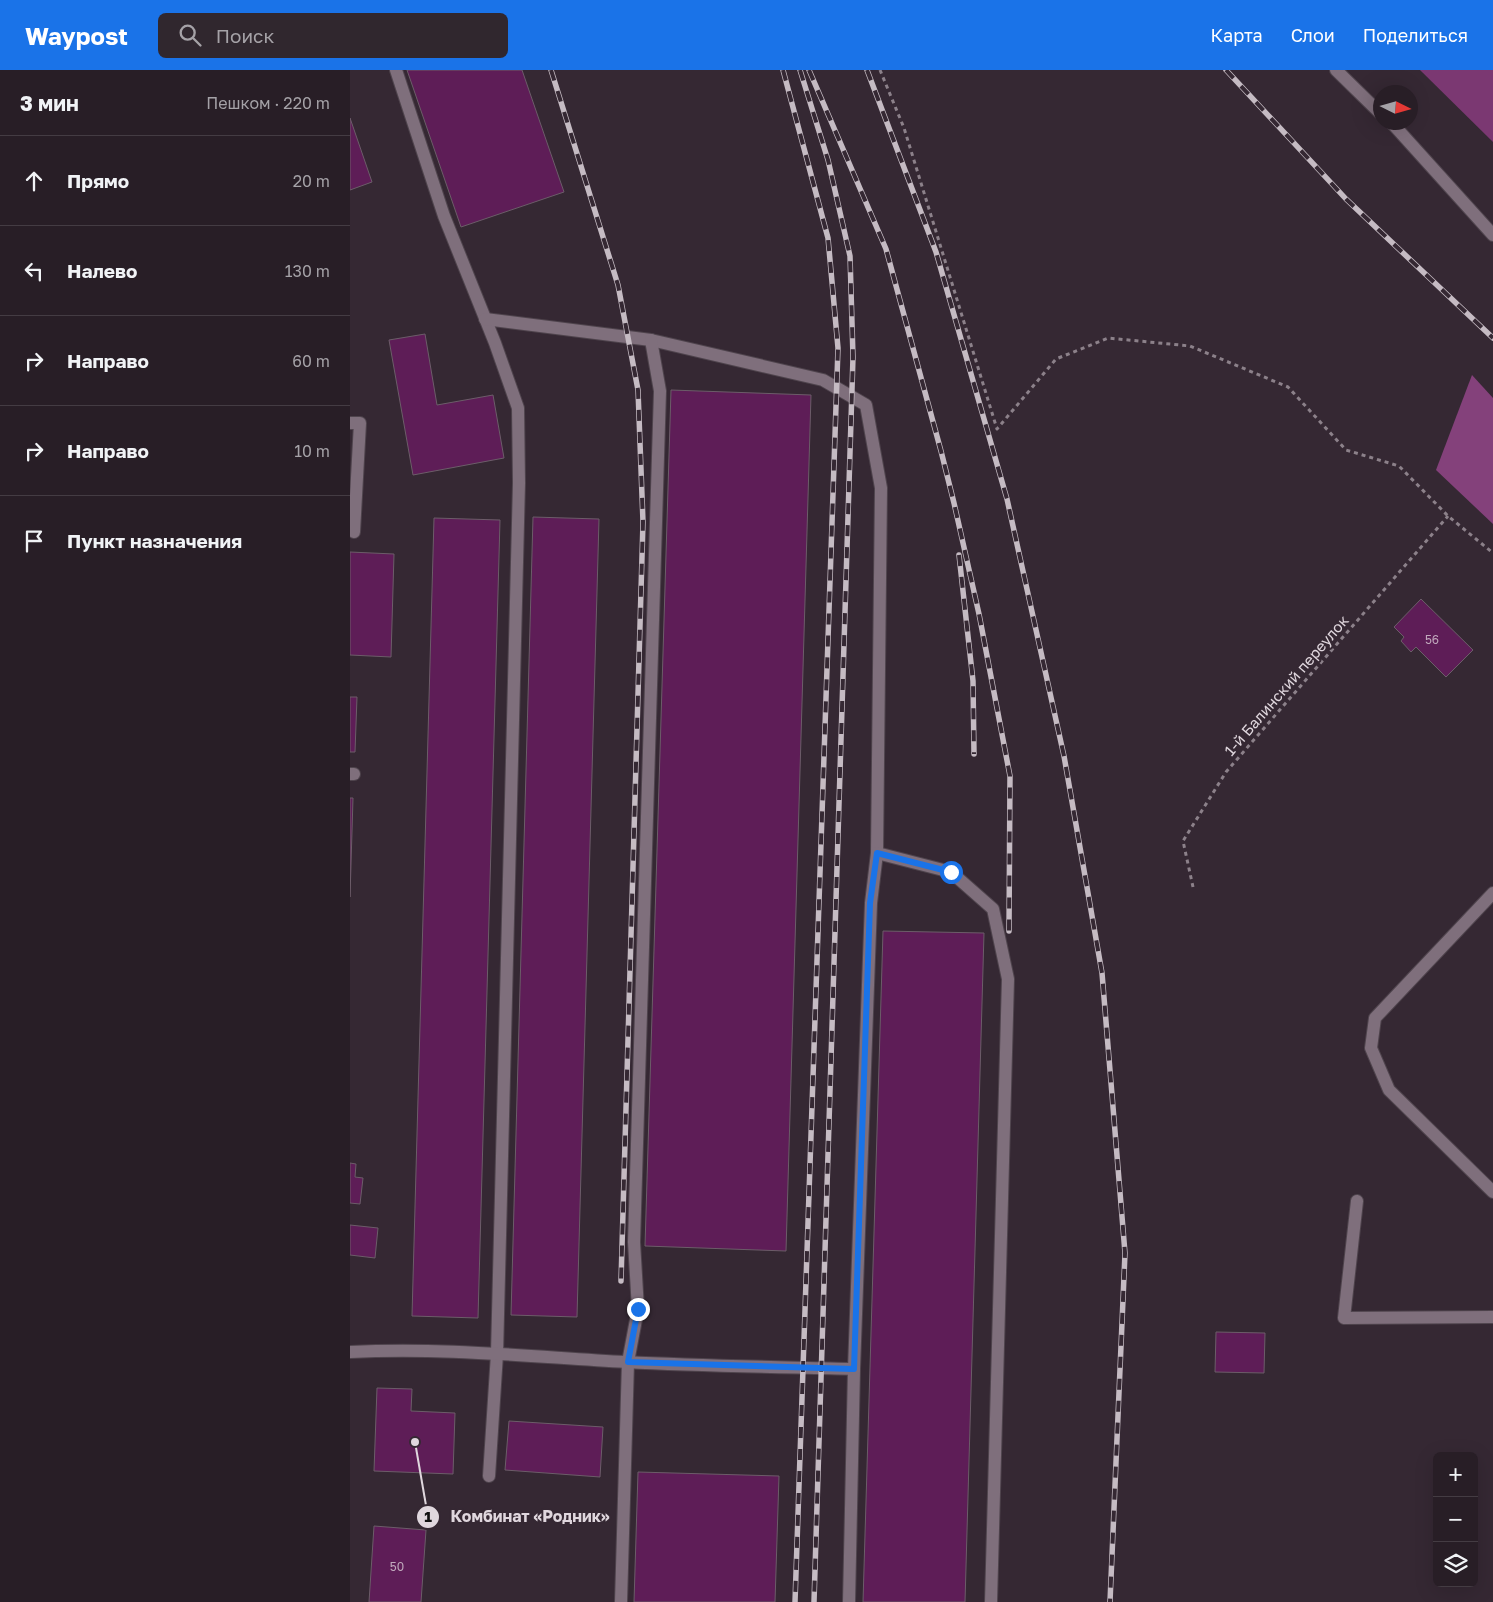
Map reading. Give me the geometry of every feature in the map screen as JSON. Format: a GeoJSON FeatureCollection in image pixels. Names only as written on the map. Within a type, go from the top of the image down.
{"type":"FeatureCollection","features":[{"type":"Feature","properties":{"kind":"street"},"geometry":{"type":"LineString","coordinates":[[396,70],[444,216],[485,318],[518,408],[519,483],[497,1354],[489,1476]]}},
{"type":"Feature","properties":{"kind":"street"},"geometry":{"type":"LineString","coordinates":[[1336,70],[1373,106]]}},
{"type":"Feature","properties":{"kind":"street"},"geometry":{"type":"LineString","coordinates":[[1398,130],[1493,235]]}},
{"type":"Feature","properties":{"kind":"street"},"geometry":{"type":"LineString","coordinates":[[485,318],[651,340],[824,380],[866,405],[881,488],[877,853],[870,903],[854,1369],[849,1602]]}},
{"type":"Feature","properties":{"kind":"street"},"geometry":{"type":"LineString","coordinates":[[621,1602],[628,1362],[638,1309],[634,1242],[660,391],[651,340]]}},
{"type":"Feature","properties":{"kind":"street"},"geometry":{"type":"LineString","coordinates":[[350,423],[360,423],[354,532]]}},
{"type":"Feature","properties":{"kind":"street"},"geometry":{"type":"LineString","coordinates":[[877,853],[951,872],[994,909],[1008,979],[992,1602]]}},
{"type":"Feature","properties":{"kind":"street"},"geometry":{"type":"LineString","coordinates":[[1493,893],[1375,1018],[1371,1048],[1389,1090],[1493,1192]]}},
{"type":"Feature","properties":{"kind":"street"},"geometry":{"type":"LineString","coordinates":[[1357,1201],[1344,1318],[1493,1317]]}},
{"type":"Feature","properties":{"kind":"street"},"geometry":{"type":"LineString","coordinates":[[350,1352],[392,1350],[628,1362],[854,1369]]}},
{"type":"Feature","properties":{"kind":"path"},"geometry":{"type":"LineString","coordinates":[[880,70],[904,128],[997,429],[1056,359],[1108,338],[1190,346],[1288,387],[1346,450],[1399,466],[1448,516],[1493,553]]}},
{"type":"Feature","properties":{"kind":"path","name":"1-й Балинский переулок"},"geometry":{"type":"LineString","coordinates":[[1193,887],[1183,841],[1226,772],[1448,516]]}},
{"type":"Feature","properties":{"kind":"shaded area"},"geometry":{"type":"Polygon","coordinates":[[[1420,70],[1493,70],[1493,142],[1420,70]]]}},
{"type":"Feature","properties":{"kind":"shaded area"},"geometry":{"type":"Polygon","coordinates":[[[1472,375],[1493,398],[1493,524],[1436,470],[1472,375]]]}},
{"type":"Feature","properties":{"kind":"building"},"geometry":{"type":"Polygon","coordinates":[[[407,70],[522,70],[564,192],[461,227],[407,70]]]}},
{"type":"Feature","properties":{"kind":"building"},"geometry":{"type":"Polygon","coordinates":[[[350,118],[372,182],[350,190],[350,118]]]}},
{"type":"Feature","properties":{"kind":"building"},"geometry":{"type":"Polygon","coordinates":[[[425,334],[437,405],[493,395],[504,458],[413,475],[389,340],[425,334]]]}},
{"type":"Feature","properties":{"kind":"building"},"geometry":{"type":"Polygon","coordinates":[[[671,390],[811,395],[786,1251],[645,1246],[671,390]]]}},
{"type":"Feature","properties":{"kind":"building"},"geometry":{"type":"Polygon","coordinates":[[[533,517],[599,519],[577,1317],[511,1315],[533,517]]]}},
{"type":"Feature","properties":{"kind":"building"},"geometry":{"type":"Polygon","coordinates":[[[434,518],[500,520],[478,1318],[412,1316],[434,518]]]}},
{"type":"Feature","properties":{"kind":"building"},"geometry":{"type":"Polygon","coordinates":[[[350,552],[394,554],[391,657],[350,655],[350,552]]]}},
{"type":"Feature","properties":{"kind":"building"},"geometry":{"type":"Polygon","coordinates":[[[1421,599],[1473,650],[1446,677],[1416,647],[1411,652],[1401,641],[1404,637],[1394,627],[1421,599]]]}},
{"type":"Feature","properties":{"kind":"building"},"geometry":{"type":"Polygon","coordinates":[[[350,697],[357,697],[355,752],[350,752],[350,697]]]}},
{"type":"Feature","properties":{"kind":"building"},"geometry":{"type":"Polygon","coordinates":[[[350,798],[353,798],[350,897],[350,798]]]}},
{"type":"Feature","properties":{"kind":"building"},"geometry":{"type":"Polygon","coordinates":[[[883,931],[984,933],[965,1602],[863,1602],[883,931]]]}},
{"type":"Feature","properties":{"kind":"building"},"geometry":{"type":"Polygon","coordinates":[[[350,1163],[356,1164],[355,1177],[363,1178],[360,1204],[350,1203],[350,1163]]]}},
{"type":"Feature","properties":{"kind":"building"},"geometry":{"type":"Polygon","coordinates":[[[350,1225],[378,1228],[375,1258],[350,1255],[350,1225]]]}},
{"type":"Feature","properties":{"kind":"building"},"geometry":{"type":"Polygon","coordinates":[[[1216,1332],[1265,1333],[1264,1373],[1215,1372],[1216,1332]]]}},
{"type":"Feature","properties":{"kind":"building"},"geometry":{"type":"Polygon","coordinates":[[[377,1388],[412,1389],[411,1411],[455,1413],[453,1474],[374,1471],[377,1388]]]}},
{"type":"Feature","properties":{"kind":"building"},"geometry":{"type":"Polygon","coordinates":[[[509,1421],[603,1427],[600,1477],[505,1470],[509,1421]]]}},
{"type":"Feature","properties":{"kind":"building"},"geometry":{"type":"Polygon","coordinates":[[[638,1472],[779,1476],[775,1602],[634,1602],[638,1472]]]}},
{"type":"Feature","properties":{"kind":"building"},"geometry":{"type":"Polygon","coordinates":[[[374,1526],[426,1530],[421,1602],[369,1602],[374,1526]]]}},
{"type":"Feature","properties":{"kind":"railway"},"geometry":{"type":"LineString","coordinates":[[551,70],[618,285],[638,390],[643,522],[621,1281]]}},
{"type":"Feature","properties":{"kind":"railway"},"geometry":{"type":"LineString","coordinates":[[783,70],[828,238],[838,348],[795,1602]]}},
{"type":"Feature","properties":{"kind":"railway"},"geometry":{"type":"LineString","coordinates":[[800,70],[828,160],[850,256],[853,357],[814,1602]]}},
{"type":"Feature","properties":{"kind":"railway"},"geometry":{"type":"LineString","coordinates":[[809,70],[886,249],[954,503],[979,614],[1010,776],[1009,931]]}},
{"type":"Feature","properties":{"kind":"railway"},"geometry":{"type":"LineString","coordinates":[[867,70],[936,252],[1007,499],[1064,756],[1102,973],[1125,1253],[1110,1602]]}},
{"type":"Feature","properties":{"kind":"railway"},"geometry":{"type":"LineString","coordinates":[[1226,70],[1346,199],[1493,338]]}},
{"type":"Feature","properties":{"kind":"railway"},"geometry":{"type":"LineString","coordinates":[[959,555],[973,681],[974,754]]}},
{"type":"Feature","properties":{"kind":"place","name":"Комбинат «Родник»"},"geometry":{"type":"Point","coordinates":[415,1442]}},
{"type":"Feature","properties":{"kind":"route"},"geometry":{"type":"LineString","coordinates":[[638,1309],[628,1362],[854,1369],[870,903],[877,853],[951,872]]}}]}
